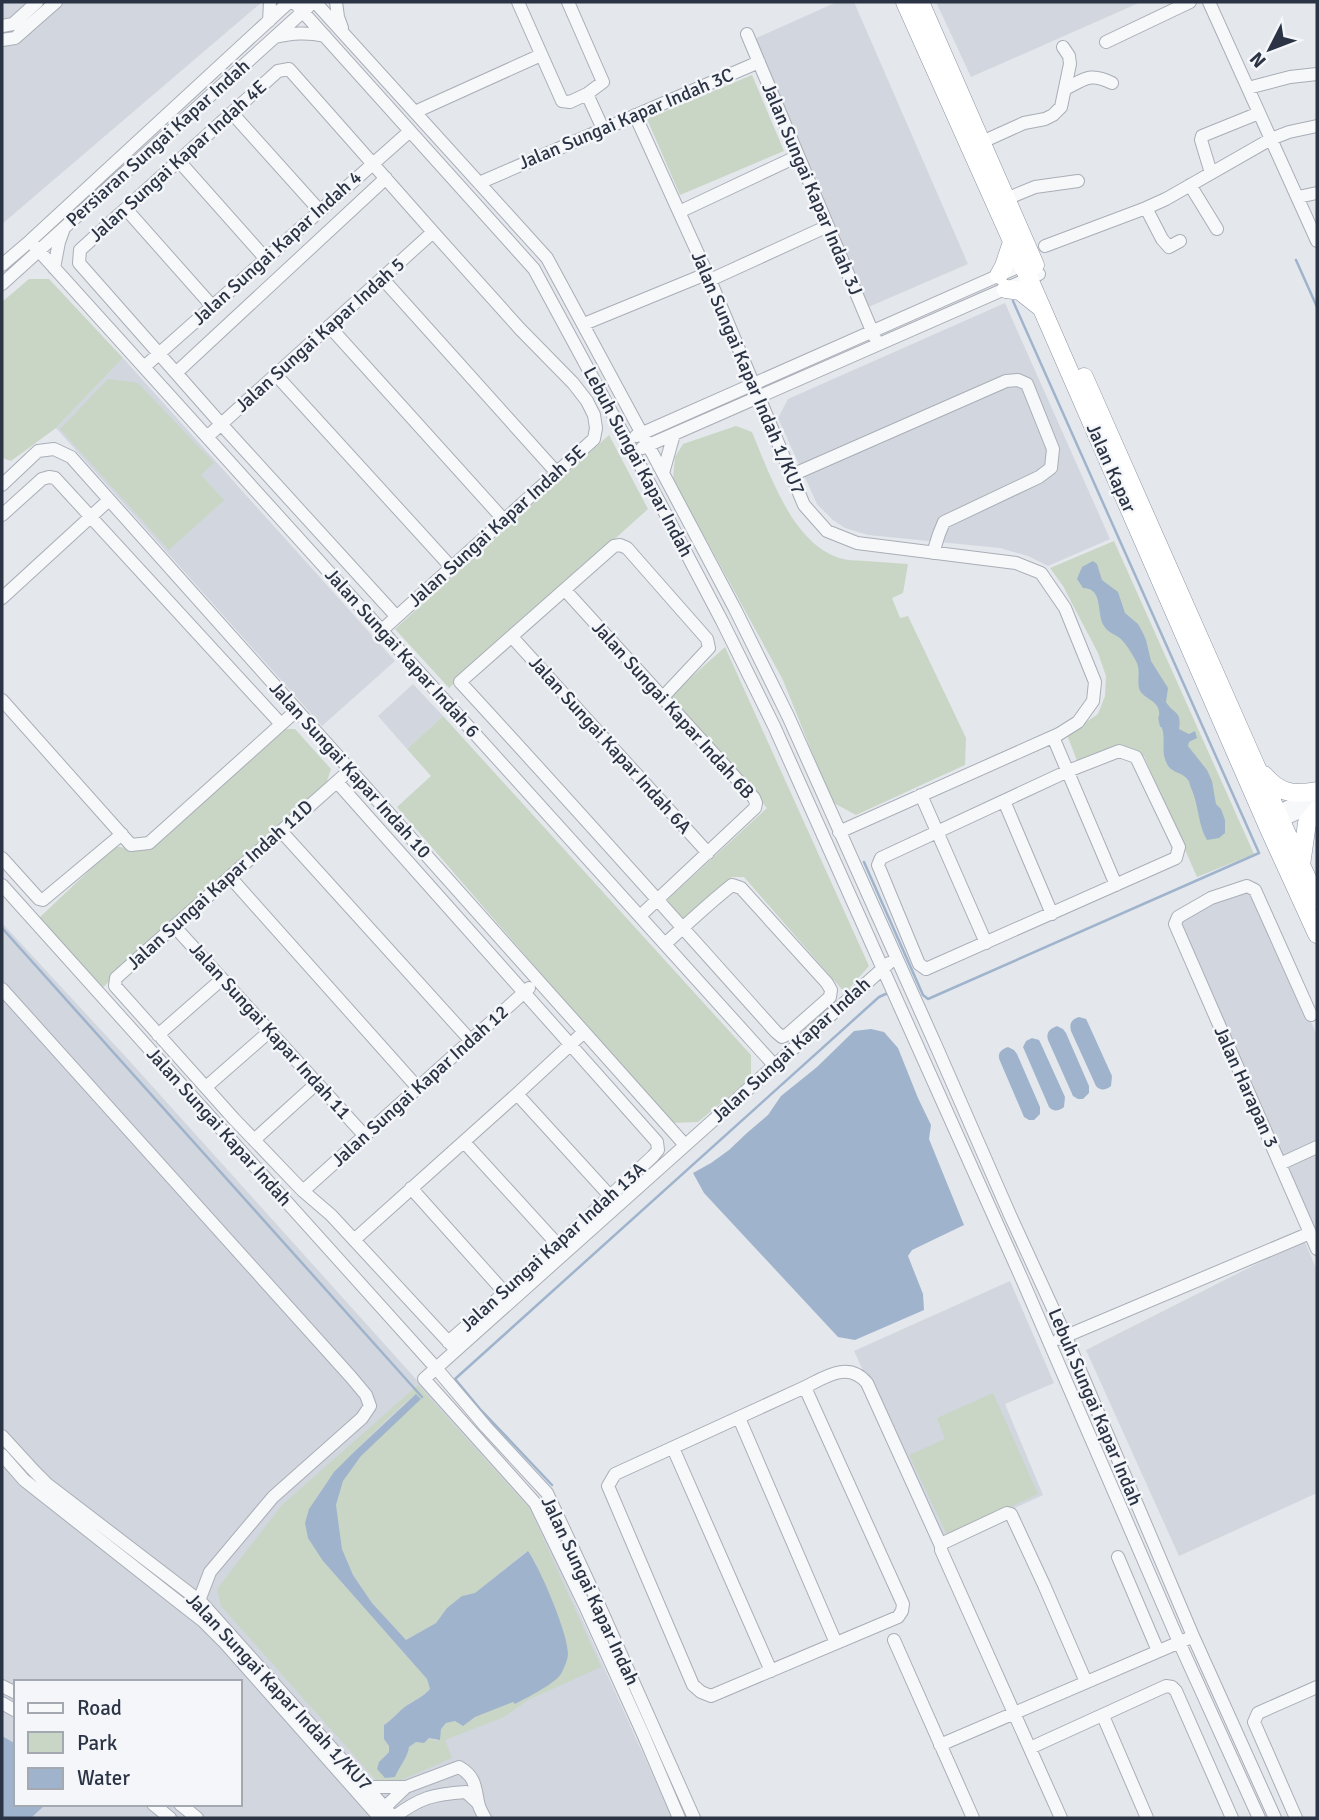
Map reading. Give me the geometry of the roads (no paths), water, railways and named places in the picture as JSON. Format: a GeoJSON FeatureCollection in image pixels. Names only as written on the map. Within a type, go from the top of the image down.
{"type":"FeatureCollection","features":[{"type":"Feature","properties":{"kind":"highway","name":"Jalan Kapar"},"geometry":{"type":"LineString","coordinates":[[905,2],[1012,242],[1034,265],[1041,308],[1272,819],[1317,934]]}},
{"type":"Feature","properties":{"kind":"highway","name":"Jalan Kapar"},"geometry":{"type":"LineString","coordinates":[[920,2],[1255,764],[1272,819],[1301,865],[1317,900]]}},
{"type":"Feature","properties":{"kind":"highway"},"geometry":{"type":"LineString","coordinates":[[1012,242],[1004,265],[1002,282],[1020,291],[1041,308]]}},
{"type":"Feature","properties":{"kind":"highway"},"geometry":{"type":"LineString","coordinates":[[1255,764],[1272,785],[1282,790],[1293,794],[1317,792]]}},
{"type":"Feature","properties":{"kind":"highway"},"geometry":{"type":"LineString","coordinates":[[1301,865],[1307,823],[1317,810]]}},
{"type":"Feature","properties":{"kind":"street"},"geometry":{"type":"LineString","coordinates":[[2,26],[13,24],[37,2]]}},
{"type":"Feature","properties":{"kind":"street"},"geometry":{"type":"LineString","coordinates":[[2,40],[15,38],[56,2]]}},
{"type":"Feature","properties":{"kind":"street"},"geometry":{"type":"LineString","coordinates":[[269,21],[270,2]]}},
{"type":"Feature","properties":{"kind":"street","name":"Persiaran Sungai Kapar Indah"},"geometry":{"type":"LineString","coordinates":[[2,284],[19,269],[34,246],[269,21],[295,5],[314,2]]}},
{"type":"Feature","properties":{"kind":"street","name":"Lebuh Sungai Kapar Indah"},"geometry":{"type":"LineString","coordinates":[[314,2],[547,258],[735,609],[782,704],[1066,1337],[1193,1636],[1275,1818]]}},
{"type":"Feature","properties":{"kind":"street"},"geometry":{"type":"LineString","coordinates":[[336,2],[338,17],[345,34]]}},
{"type":"Feature","properties":{"kind":"street"},"geometry":{"type":"LineString","coordinates":[[518,2],[559,96],[562,101],[570,102],[603,82],[568,2]]}},
{"type":"Feature","properties":{"kind":"street"},"geometry":{"type":"LineString","coordinates":[[1106,42],[1191,2]]}},
{"type":"Feature","properties":{"kind":"street"},"geometry":{"type":"LineString","coordinates":[[1209,2],[1317,241]]}},
{"type":"Feature","properties":{"kind":"street","name":"Persiaran Sungai Kapar Indah"},"geometry":{"type":"LineString","coordinates":[[2,265],[64,229],[273,38],[295,5]]}},
{"type":"Feature","properties":{"kind":"street","name":"Lebuh Sungai Kapar Indah"},"geometry":{"type":"LineString","coordinates":[[295,5],[534,270],[550,296],[722,621],[774,726],[899,1002],[1259,1818]]}},
{"type":"Feature","properties":{"kind":"street"},"geometry":{"type":"LineString","coordinates":[[273,38],[297,32],[326,37]]}},
{"type":"Feature","properties":{"kind":"street","name":"Jalan Sungai Kapar Indah 3J"},"geometry":{"type":"LineString","coordinates":[[747,34],[878,345]]}},
{"type":"Feature","properties":{"kind":"street"},"geometry":{"type":"LineString","coordinates":[[982,142],[1024,123],[1045,119],[1061,107],[1070,64],[1069,56],[1063,47]]}},
{"type":"Feature","properties":{"kind":"street"},"geometry":{"type":"LineString","coordinates":[[415,112],[541,55]]}},
{"type":"Feature","properties":{"kind":"street","name":"Jalan Sungai Kapar Indah 3C"},"geometry":{"type":"LineString","coordinates":[[479,183],[758,62]]}},
{"type":"Feature","properties":{"kind":"street","name":"Jalan Sungai Kapar Indah 4E"},"geometry":{"type":"LineString","coordinates":[[160,353],[79,263],[80,250],[178,160],[278,71],[289,69],[373,163]]}},
{"type":"Feature","properties":{"kind":"street"},"geometry":{"type":"LineString","coordinates":[[1248,88],[1290,77],[1317,74]]}},
{"type":"Feature","properties":{"kind":"street"},"geometry":{"type":"LineString","coordinates":[[1065,89],[1090,77],[1101,77],[1112,83]]}},
{"type":"Feature","properties":{"kind":"street"},"geometry":{"type":"LineString","coordinates":[[587,94],[603,129]]}},
{"type":"Feature","properties":{"kind":"street"},"geometry":{"type":"LineString","coordinates":[[232,113],[320,211]]}},
{"type":"Feature","properties":{"kind":"street"},"geometry":{"type":"LineString","coordinates":[[1211,173],[1202,136],[1259,113]]}},
{"type":"Feature","properties":{"kind":"street","name":"Jalan Sungai Kapar Indah 1/KU7"},"geometry":{"type":"LineString","coordinates":[[635,115],[708,277],[804,505],[827,531],[857,543],[1016,563],[1041,573],[1065,608],[1095,682],[1093,701],[1078,722],[1053,737],[839,832]]}},
{"type":"Feature","properties":{"kind":"street"},"geometry":{"type":"LineString","coordinates":[[630,411],[670,428],[759,398],[878,345],[1190,185],[1271,139],[1317,126]]}},
{"type":"Feature","properties":{"kind":"street","name":"Jalan Sungai Kapar Indah 4"},"geometry":{"type":"LineString","coordinates":[[144,367],[410,131]]}},
{"type":"Feature","properties":{"kind":"street"},"geometry":{"type":"LineString","coordinates":[[679,212],[798,156]]}},
{"type":"Feature","properties":{"kind":"street"},"geometry":{"type":"LineString","coordinates":[[178,160],[265,258]]}},
{"type":"Feature","properties":{"kind":"street","name":"Jalan Sungai Kapar Indah 5E"},"geometry":{"type":"LineString","coordinates":[[373,163],[520,329],[573,383],[594,415],[596,428],[594,439],[382,630]]}},
{"type":"Feature","properties":{"kind":"street","name":"Jalan Sungai Kapar Indah 4"},"geometry":{"type":"LineString","coordinates":[[177,372],[386,178]]}},
{"type":"Feature","properties":{"kind":"street"},"geometry":{"type":"LineString","coordinates":[[1006,199],[1035,187],[1077,181]]}},
{"type":"Feature","properties":{"kind":"street"},"geometry":{"type":"LineString","coordinates":[[1190,185],[1217,229]]}},
{"type":"Feature","properties":{"kind":"street"},"geometry":{"type":"LineString","coordinates":[[1298,197],[1317,193]]}},
{"type":"Feature","properties":{"kind":"street"},"geometry":{"type":"LineString","coordinates":[[1146,208],[1169,247],[1180,241]]}},
{"type":"Feature","properties":{"kind":"street"},"geometry":{"type":"LineString","coordinates":[[125,209],[212,306]]}},
{"type":"Feature","properties":{"kind":"street"},"geometry":{"type":"LineString","coordinates":[[584,324],[708,277],[828,226]]}},
{"type":"Feature","properties":{"kind":"street"},"geometry":{"type":"LineString","coordinates":[[19,269],[54,268],[64,229]]}},
{"type":"Feature","properties":{"kind":"street","name":"Jalan Sungai Kapar Indah 5"},"geometry":{"type":"LineString","coordinates":[[207,437],[433,232]]}},
{"type":"Feature","properties":{"kind":"street","name":"Jalan Sungai Kapar Indah 6"},"geometry":{"type":"LineString","coordinates":[[34,246],[774,1065]]}},
{"type":"Feature","properties":{"kind":"street"},"geometry":{"type":"LineString","coordinates":[[382,278],[557,472]]}},
{"type":"Feature","properties":{"kind":"street"},"geometry":{"type":"LineString","coordinates":[[629,446],[670,428],[753,384],[872,331],[1002,282]]}},
{"type":"Feature","properties":{"kind":"street"},"geometry":{"type":"LineString","coordinates":[[329,326],[504,520]]}},
{"type":"Feature","properties":{"kind":"street"},"geometry":{"type":"LineString","coordinates":[[160,353],[396,616]]}},
{"type":"Feature","properties":{"kind":"street"},"geometry":{"type":"LineString","coordinates":[[276,375],[452,567]]}},
{"type":"Feature","properties":{"kind":"street"},"geometry":{"type":"LineString","coordinates":[[792,475],[1006,381],[1018,380],[1027,384],[1053,449],[1051,468],[1039,477],[944,522],[933,553]]}},
{"type":"Feature","properties":{"kind":"street"},"geometry":{"type":"LineString","coordinates":[[663,473],[670,428]]}},
{"type":"Feature","properties":{"kind":"street","name":"Jalan Sungai Kapar Indah 10"},"geometry":{"type":"LineString","coordinates":[[2,485],[38,451],[54,449],[71,457],[685,1145]]}},
{"type":"Feature","properties":{"kind":"street"},"geometry":{"type":"LineString","coordinates":[[2,515],[42,479],[55,478],[281,724]]}},
{"type":"Feature","properties":{"kind":"street"},"geometry":{"type":"LineString","coordinates":[[2,598],[109,500]]}},
{"type":"Feature","properties":{"kind":"street","name":"Jalan Sungai Kapar Indah 6"},"geometry":{"type":"LineString","coordinates":[[663,696],[709,648],[708,639],[627,548],[620,545],[614,546],[460,682],[682,928],[782,1037],[830,998],[831,990],[827,983],[741,888],[732,886],[682,928]]}},
{"type":"Feature","properties":{"kind":"street","name":"Jalan Sungai Kapar Indah 6B"},"geometry":{"type":"LineString","coordinates":[[565,590],[663,696],[756,803],[755,808],[640,916]]}},
{"type":"Feature","properties":{"kind":"street","name":"Jalan Sungai Kapar Indah 6A"},"geometry":{"type":"LineString","coordinates":[[512,637],[708,853]]}},
{"type":"Feature","properties":{"kind":"street"},"geometry":{"type":"LineString","coordinates":[[443,697],[460,682]]}},
{"type":"Feature","properties":{"kind":"street"},"geometry":{"type":"LineString","coordinates":[[2,700],[131,845],[149,843],[297,710]]}},
{"type":"Feature","properties":{"kind":"street"},"geometry":{"type":"LineString","coordinates":[[1053,737],[1116,885]]}},
{"type":"Feature","properties":{"kind":"street"},"geometry":{"type":"LineString","coordinates":[[1119,751],[1136,757],[1178,847],[1176,858],[926,969],[919,964],[878,862],[881,858],[1004,801],[1119,751]]}},
{"type":"Feature","properties":{"kind":"street","name":"Jalan Sungai Kapar Indah 11D"},"geometry":{"type":"LineString","coordinates":[[350,770],[117,978],[115,986],[254,1140],[303,1191],[331,1214],[452,1346]]}},
{"type":"Feature","properties":{"kind":"street","name":"Jalan Sungai Kapar Indah 13A"},"geometry":{"type":"LineString","coordinates":[[337,782],[657,1142],[658,1150],[653,1156],[505,1293],[452,1346]]}},
{"type":"Feature","properties":{"kind":"street"},"geometry":{"type":"LineString","coordinates":[[1272,819],[1317,792]]}},
{"type":"Feature","properties":{"kind":"street"},"geometry":{"type":"LineString","coordinates":[[921,795],[986,943]]}},
{"type":"Feature","properties":{"kind":"street"},"geometry":{"type":"LineString","coordinates":[[1004,801],[1052,914]]}},
{"type":"Feature","properties":{"kind":"street"},"geometry":{"type":"LineString","coordinates":[[1272,819],[1317,804]]}},
{"type":"Feature","properties":{"kind":"street"},"geometry":{"type":"LineString","coordinates":[[281,831],[471,1041]]}},
{"type":"Feature","properties":{"kind":"street"},"geometry":{"type":"LineString","coordinates":[[2,858],[39,899],[43,900],[122,834]]}},
{"type":"Feature","properties":{"kind":"street"},"geometry":{"type":"LineString","coordinates":[[230,877],[418,1088]]}},
{"type":"Feature","properties":{"kind":"street","name":"Jalan Sungai Kapar Indah"},"geometry":{"type":"LineString","coordinates":[[2,885],[485,1427],[547,1493],[694,1818]]}},
{"type":"Feature","properties":{"kind":"street","name":"Jalan Harapan 3"},"geometry":{"type":"LineString","coordinates":[[1314,1021],[1255,890],[1247,886],[1211,898],[1178,917],[1175,924],[1317,1250]]}},
{"type":"Feature","properties":{"kind":"street","name":"Jalan Sungai Kapar Indah 11"},"geometry":{"type":"LineString","coordinates":[[174,926],[365,1136]]}},
{"type":"Feature","properties":{"kind":"street"},"geometry":{"type":"LineString","coordinates":[[665,944],[682,928]]}},
{"type":"Feature","properties":{"kind":"street","name":"Jalan Sungai Kapar Indah"},"geometry":{"type":"LineString","coordinates":[[680,1818],[586,1608],[535,1503],[432,1387],[443,1377],[452,1346],[896,958]]}},
{"type":"Feature","properties":{"kind":"street"},"geometry":{"type":"LineString","coordinates":[[158,1035],[222,979]]}},
{"type":"Feature","properties":{"kind":"street","name":"Jalan Sungai Kapar Indah 12"},"geometry":{"type":"LineString","coordinates":[[303,1191],[538,980]]}},
{"type":"Feature","properties":{"kind":"street"},"geometry":{"type":"LineString","coordinates":[[2,989],[366,1395],[370,1406],[362,1418],[273,1497],[210,1573],[200,1598],[201,1602]]}},
{"type":"Feature","properties":{"kind":"street"},"geometry":{"type":"LineString","coordinates":[[206,1087],[270,1031]]}},
{"type":"Feature","properties":{"kind":"street"},"geometry":{"type":"LineString","coordinates":[[354,1240],[584,1031]]}},
{"type":"Feature","properties":{"kind":"street"},"geometry":{"type":"LineString","coordinates":[[254,1140],[317,1083]]}},
{"type":"Feature","properties":{"kind":"street"},"geometry":{"type":"LineString","coordinates":[[517,1094],[610,1196]]}},
{"type":"Feature","properties":{"kind":"street"},"geometry":{"type":"LineString","coordinates":[[464,1142],[558,1245]]}},
{"type":"Feature","properties":{"kind":"street"},"geometry":{"type":"LineString","coordinates":[[1280,1164],[1317,1147]]}},
{"type":"Feature","properties":{"kind":"street"},"geometry":{"type":"LineString","coordinates":[[411,1188],[505,1293]]}},
{"type":"Feature","properties":{"kind":"street"},"geometry":{"type":"LineString","coordinates":[[1017,1229],[1028,1270],[1026,1275],[1021,1277]]}},
{"type":"Feature","properties":{"kind":"street"},"geometry":{"type":"LineString","coordinates":[[1050,1343],[1310,1233]]}},
{"type":"Feature","properties":{"kind":"street"},"geometry":{"type":"LineString","coordinates":[[803,1388],[903,1604],[902,1611],[898,1617],[711,1696],[693,1685],[608,1486],[611,1479],[615,1474],[840,1371],[859,1375],[867,1382],[1061,1818]]}},
{"type":"Feature","properties":{"kind":"street"},"geometry":{"type":"LineString","coordinates":[[738,1418],[836,1643]]}},
{"type":"Feature","properties":{"kind":"street","name":"Jalan Sungai Kapar Indah 1/KU7"},"geometry":{"type":"LineString","coordinates":[[2,1436],[47,1484],[181,1589],[202,1621],[360,1788]]}},
{"type":"Feature","properties":{"kind":"street"},"geometry":{"type":"LineString","coordinates":[[673,1448],[771,1671]]}},
{"type":"Feature","properties":{"kind":"street","name":"Jalan Sungai Kapar Indah 1/KU7"},"geometry":{"type":"LineString","coordinates":[[2,1455],[24,1480],[201,1602],[383,1816]]}},
{"type":"Feature","properties":{"kind":"street"},"geometry":{"type":"LineString","coordinates":[[941,1546],[1007,1513],[1011,1514],[1086,1682]]}},
{"type":"Feature","properties":{"kind":"street"},"geometry":{"type":"LineString","coordinates":[[1118,1557],[1158,1651]]}},
{"type":"Feature","properties":{"kind":"street"},"geometry":{"type":"LineString","coordinates":[[181,1589],[210,1573]]}},
{"type":"Feature","properties":{"kind":"street"},"geometry":{"type":"LineString","coordinates":[[940,1745],[1193,1636]]}},
{"type":"Feature","properties":{"kind":"street"},"geometry":{"type":"LineString","coordinates":[[894,1640],[973,1818]]}},
{"type":"Feature","properties":{"kind":"street"},"geometry":{"type":"LineString","coordinates":[[1030,1748],[1166,1686],[1172,1688],[1176,1691],[1232,1818]]}},
{"type":"Feature","properties":{"kind":"street"},"geometry":{"type":"LineString","coordinates":[[1296,1818],[1254,1722],[1258,1713],[1317,1689]]}},
{"type":"Feature","properties":{"kind":"street"},"geometry":{"type":"LineString","coordinates":[[1102,1716],[1147,1818]]}},
{"type":"Feature","properties":{"kind":"street"},"geometry":{"type":"LineString","coordinates":[[362,1818],[360,1788],[406,1787],[459,1767],[467,1772],[478,1792],[478,1803]]}},
{"type":"Feature","properties":{"kind":"street"},"geometry":{"type":"LineString","coordinates":[[383,1816],[406,1787]]}},
{"type":"Feature","properties":{"kind":"street"},"geometry":{"type":"LineString","coordinates":[[383,1816],[426,1798],[466,1792],[478,1803],[485,1818]]}},
{"type":"Feature","properties":{"kind":"street"},"geometry":{"type":"LineString","coordinates":[[155,1806],[170,1818]]}},
{"type":"Feature","properties":{"kind":"street"},"geometry":{"type":"LineString","coordinates":[[182,1806],[197,1818]]}},
{"type":"Feature","properties":{"kind":"water"},"geometry":{"type":"Polygon","coordinates":[[[1093,561],[1097,564],[1102,580],[1118,592],[1125,613],[1142,631],[1151,661],[1168,688],[1166,702],[1178,716],[1179,729],[1189,734],[1195,731],[1197,738],[1189,742],[1188,746],[1212,781],[1216,804],[1225,820],[1225,833],[1219,838],[1207,840],[1189,781],[1171,769],[1165,760],[1158,707],[1141,692],[1136,661],[1123,641],[1104,626],[1094,592],[1083,588],[1077,579],[1082,567],[1093,561]]]}},
{"type":"Feature","properties":{"kind":"water"},"geometry":{"type":"Polygon","coordinates":[[[1079,1017],[1086,1019],[1112,1076],[1111,1086],[1107,1088],[1096,1086],[1071,1031],[1072,1022],[1079,1017]]]}},
{"type":"Feature","properties":{"kind":"water"},"geometry":{"type":"Polygon","coordinates":[[[1057,1026],[1066,1033],[1089,1086],[1089,1093],[1083,1099],[1073,1096],[1048,1040],[1047,1035],[1057,1026]]]}},
{"type":"Feature","properties":{"kind":"water"},"geometry":{"type":"Polygon","coordinates":[[[871,1029],[884,1032],[898,1048],[931,1125],[929,1139],[964,1225],[912,1250],[908,1256],[923,1294],[924,1310],[855,1340],[838,1337],[704,1193],[693,1173],[729,1150],[768,1115],[781,1096],[817,1067],[854,1031],[871,1029]]]}},
{"type":"Feature","properties":{"kind":"water"},"geometry":{"type":"Polygon","coordinates":[[[1032,1038],[1039,1040],[1065,1097],[1064,1107],[1060,1109],[1049,1107],[1023,1047],[1026,1041],[1032,1038]]]}},
{"type":"Feature","properties":{"kind":"water"},"geometry":{"type":"Polygon","coordinates":[[[1008,1047],[1017,1054],[1040,1107],[1040,1114],[1034,1120],[1024,1117],[1000,1061],[1000,1052],[1008,1047]]]}},
{"type":"Feature","properties":{"kind":"water"},"geometry":{"type":"Polygon","coordinates":[[[416,1394],[421,1399],[361,1456],[343,1481],[336,1505],[342,1549],[353,1575],[372,1603],[406,1640],[436,1623],[447,1608],[462,1596],[475,1593],[528,1551],[559,1616],[568,1656],[557,1678],[515,1704],[513,1702],[475,1717],[463,1726],[455,1721],[446,1723],[441,1729],[440,1740],[429,1738],[424,1743],[416,1742],[409,1747],[395,1777],[385,1778],[377,1769],[379,1762],[389,1752],[389,1746],[384,1739],[384,1725],[430,1689],[427,1679],[323,1561],[308,1538],[305,1523],[309,1509],[334,1472],[416,1394]]]}},
{"type":"Feature","properties":{"kind":"water"},"geometry":{"type":"Polygon","coordinates":[[[2,1736],[14,1743],[14,1806],[44,1806],[31,1818],[2,1818],[2,1736]]]}},
{"type":"Feature","properties":{"kind":"waterway"},"geometry":{"type":"LineString","coordinates":[[1296,260],[1317,307]]}},
{"type":"Feature","properties":{"kind":"waterway"},"geometry":{"type":"LineString","coordinates":[[864,862],[923,995],[928,999],[1259,853],[1013,301]]}},
{"type":"Feature","properties":{"kind":"waterway"},"geometry":{"type":"LineString","coordinates":[[2,928],[422,1397]]}},
{"type":"Feature","properties":{"kind":"waterway"},"geometry":{"type":"LineString","coordinates":[[552,1485],[455,1379],[879,997],[888,993]]}}]}
